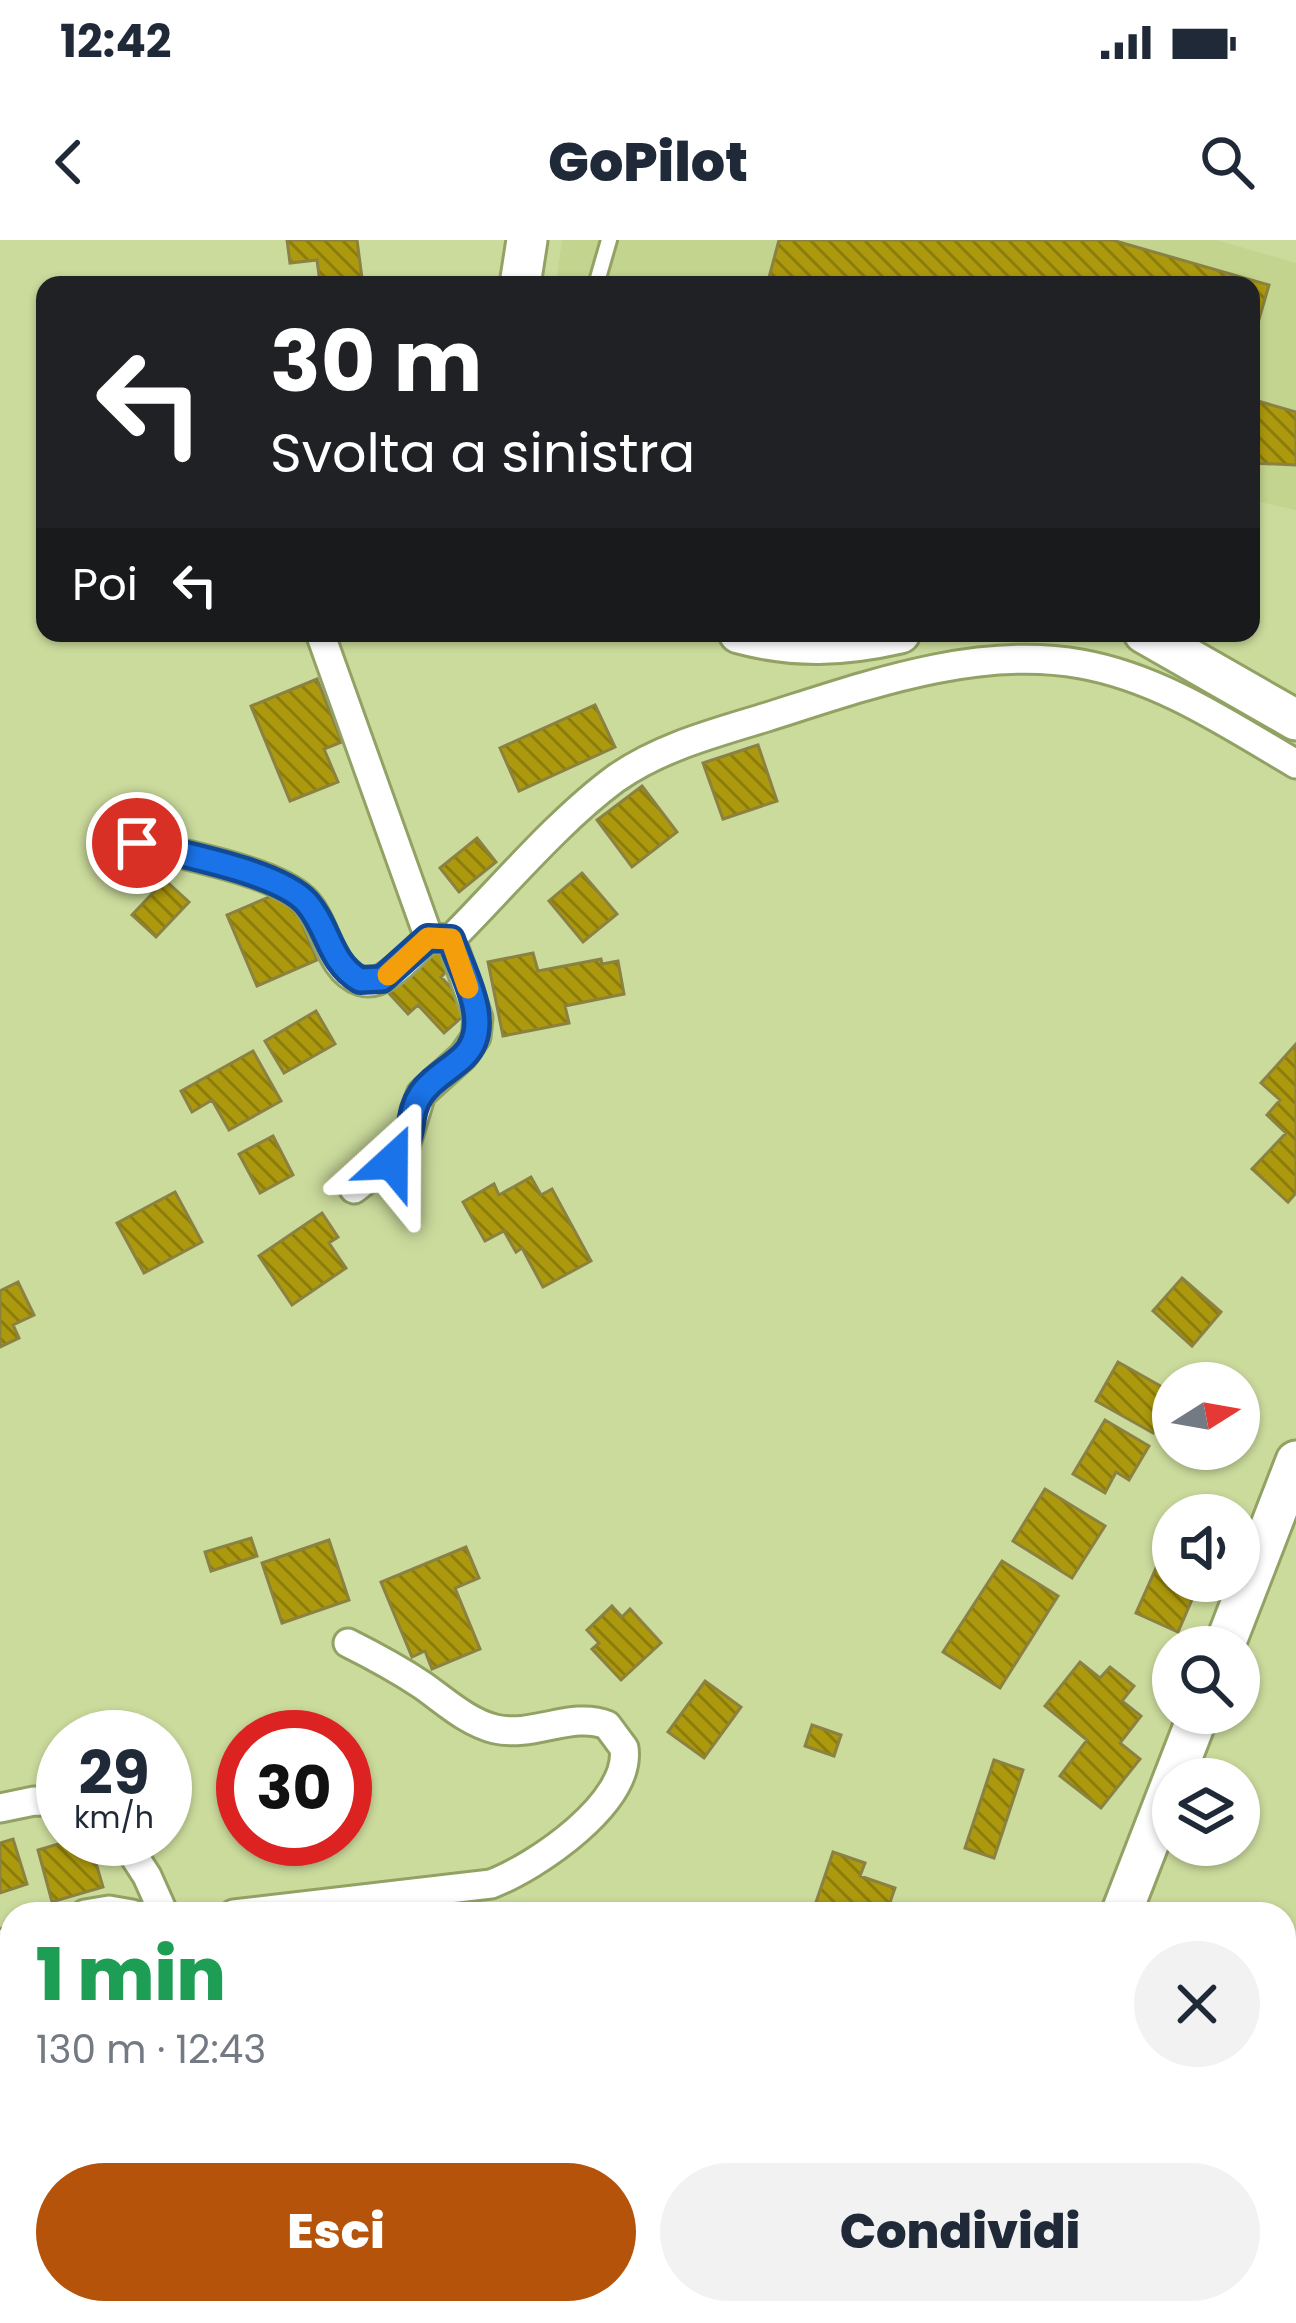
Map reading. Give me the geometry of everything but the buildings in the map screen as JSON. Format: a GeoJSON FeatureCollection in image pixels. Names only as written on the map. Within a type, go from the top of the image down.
{"type":"FeatureCollection","features":[{"type":"Feature","properties":{"kind":"main road"},"geometry":{"type":"LineString","coordinates":[[521,276],[527,240]]}},
{"type":"Feature","properties":{"kind":"main road"},"geometry":{"type":"LineString","coordinates":[[778,642],[828,646],[850,642]]}},
{"type":"Feature","properties":{"kind":"main road"},"geometry":{"type":"LineString","coordinates":[[1160,642],[1296,720]]}},
{"type":"Feature","properties":{"kind":"main road"},"geometry":{"type":"LineString","coordinates":[[1232,1626],[1296,1461]]}},
{"type":"Feature","properties":{"kind":"main road"},"geometry":{"type":"LineString","coordinates":[[1126,1902],[1190,1734]]}},
{"type":"Feature","properties":{"kind":"street"},"geometry":{"type":"LineString","coordinates":[[324,642],[440,938],[476,1010],[476,1037],[464,1056],[421,1094],[404,1150],[354,1189]]}},
{"type":"Feature","properties":{"kind":"street"},"geometry":{"type":"LineString","coordinates":[[137,843],[293,890],[315,913],[335,958],[360,980],[382,979],[440,938],[589,802],[632,769],[708,735],[918,674],[1023,661],[1100,668],[1174,695],[1296,764]]}},
{"type":"Feature","properties":{"kind":"street"},"geometry":{"type":"LineString","coordinates":[[337,1902],[491,1884],[545,1855],[589,1816],[621,1778],[624,1748],[617,1734],[601,1722],[578,1721],[519,1732],[491,1728],[348,1642]]}},
{"type":"Feature","properties":{"kind":"street"},"geometry":{"type":"LineString","coordinates":[[0,1808],[36,1801]]}},
{"type":"Feature","properties":{"kind":"street"},"geometry":{"type":"LineString","coordinates":[[141,1866],[159,1902]]}},
{"type":"Feature","properties":{"kind":"lane"},"geometry":{"type":"LineString","coordinates":[[599,276],[609,240]]}},
{"type":"Feature","properties":{"kind":"shaded area"},"geometry":{"type":"Polygon","coordinates":[[[562,240],[1216,240],[1296,263],[1296,510],[1260,502],[1260,276],[557,276],[562,240]]]}},
{"type":"Feature","properties":{"kind":"slow traffic"},"geometry":{"type":"LineString","coordinates":[[388,975],[428,938],[451,939],[468,988]]}},
{"type":"Feature","properties":{"kind":"route"},"geometry":{"type":"LineString","coordinates":[[137,843],[293,890],[315,913],[335,958],[360,980],[382,979],[428,938],[451,939],[476,1010],[476,1037],[464,1056],[421,1094],[412,1134],[392,1162]]}}]}
